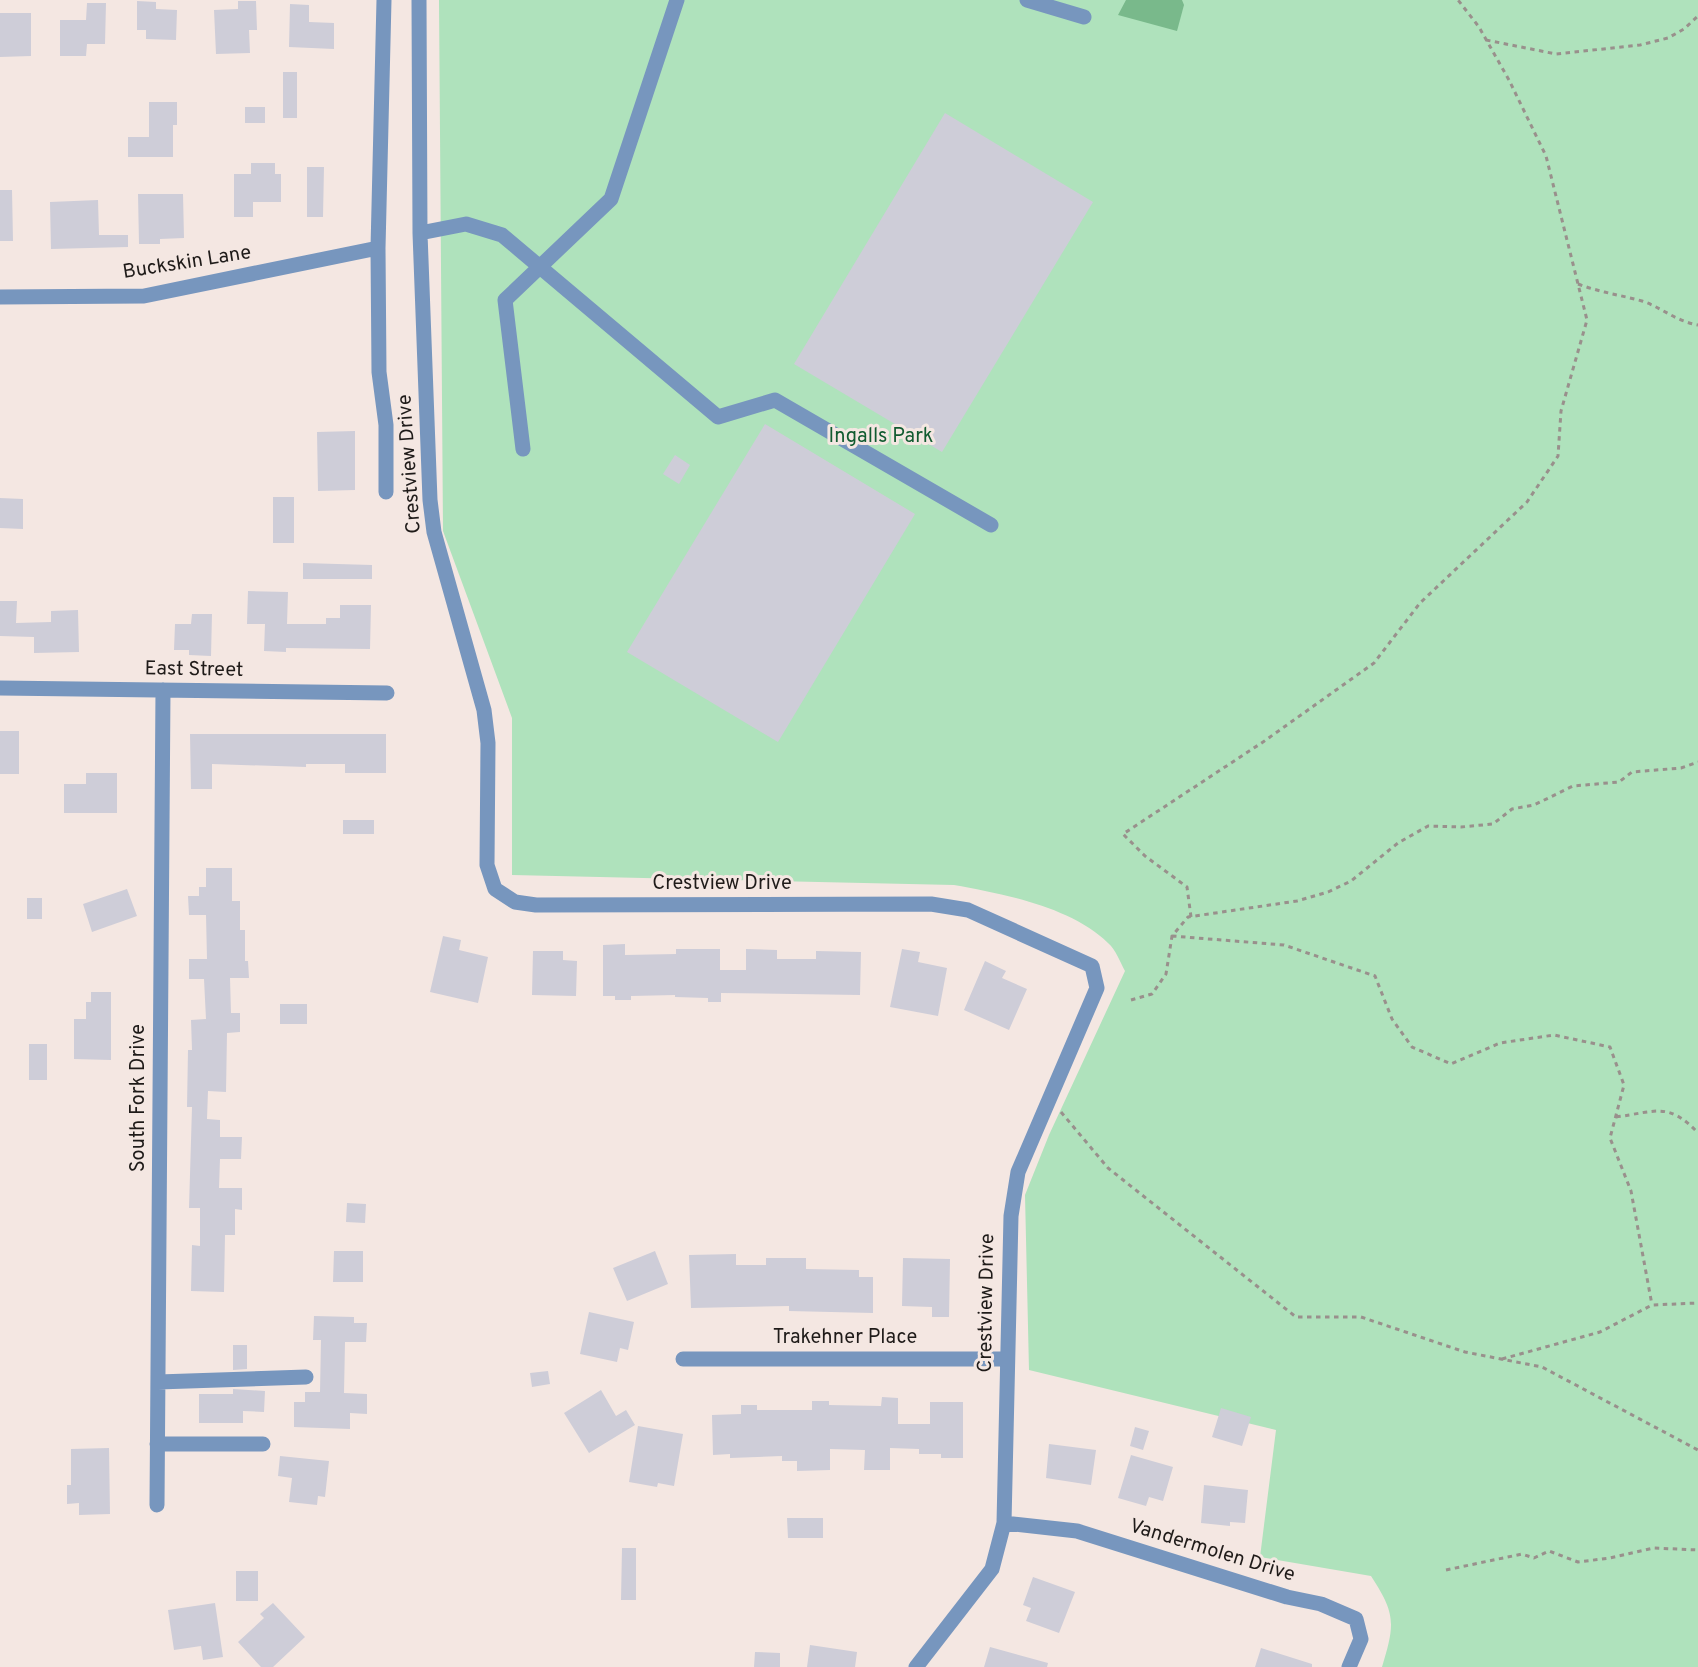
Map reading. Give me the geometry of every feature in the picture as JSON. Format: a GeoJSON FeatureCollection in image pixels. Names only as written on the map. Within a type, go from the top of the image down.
{"type":"FeatureCollection","features":[{"type":"Feature","properties":{"kind":"street","name":"Crestview Drive"},"geometry":{"type":"LineString","coordinates":[[384,0],[378,248],[379,372],[386,424],[386,492]]}},
{"type":"Feature","properties":{"kind":"street","name":"Crestview Drive"},"geometry":{"type":"LineString","coordinates":[[419,0],[420,233],[430,500],[434,532],[484,710],[488,743],[487,865],[495,888],[515,902],[536,905],[931,904],[968,910],[1092,966],[1097,988],[1048,1097],[1018,1172],[1014,1194],[1011,1216],[1004,1523],[992,1569],[916,1667]]}},
{"type":"Feature","properties":{"kind":"street"},"geometry":{"type":"LineString","coordinates":[[524,449],[505,300],[611,199],[677,0]]}},
{"type":"Feature","properties":{"kind":"street"},"geometry":{"type":"LineString","coordinates":[[1027,0],[1084,17]]}},
{"type":"Feature","properties":{"kind":"street"},"geometry":{"type":"LineString","coordinates":[[420,233],[466,224],[502,235],[718,417],[775,400],[991,525]]}},
{"type":"Feature","properties":{"kind":"street","name":"Buckskin Lane"},"geometry":{"type":"LineString","coordinates":[[0,297],[144,296],[378,248]]}},
{"type":"Feature","properties":{"kind":"street","name":"East Street"},"geometry":{"type":"LineString","coordinates":[[0,688],[387,693]]}},
{"type":"Feature","properties":{"kind":"street","name":"South Fork Drive"},"geometry":{"type":"LineString","coordinates":[[157,1505],[163,690]]}},
{"type":"Feature","properties":{"kind":"street","name":"Trakehner Place"},"geometry":{"type":"LineString","coordinates":[[683,1359],[1007,1359]]}},
{"type":"Feature","properties":{"kind":"street"},"geometry":{"type":"LineString","coordinates":[[158,1383],[306,1377]]}},
{"type":"Feature","properties":{"kind":"street"},"geometry":{"type":"LineString","coordinates":[[158,1444],[263,1444]]}},
{"type":"Feature","properties":{"kind":"street","name":"Vandermolen Drive"},"geometry":{"type":"LineString","coordinates":[[1004,1523],[1077,1531],[1330,1608],[1356,1619],[1361,1639],[1349,1667]]}},
{"type":"Feature","properties":{"kind":"path"},"geometry":{"type":"LineString","coordinates":[[1191,917],[1187,886],[1145,856],[1123,834],[1374,663],[1420,603],[1527,502],[1558,456],[1561,411],[1587,320],[1546,156],[1486,40],[1458,0]]}},
{"type":"Feature","properties":{"kind":"path"},"geometry":{"type":"LineString","coordinates":[[1486,40],[1556,54],[1640,45],[1668,38],[1684,29],[1698,16]]}},
{"type":"Feature","properties":{"kind":"path"},"geometry":{"type":"LineString","coordinates":[[1578,284],[1600,292],[1644,302],[1667,315],[1698,325]]}},
{"type":"Feature","properties":{"kind":"path"},"geometry":{"type":"LineString","coordinates":[[1131,1000],[1152,994],[1166,974],[1172,936],[1191,917],[1297,901],[1328,892],[1351,881],[1398,843],[1428,826],[1461,827],[1493,824],[1512,809],[1534,805],[1573,786],[1619,782],[1632,772],[1681,768],[1698,762]]}},
{"type":"Feature","properties":{"kind":"path"},"geometry":{"type":"LineString","coordinates":[[1172,936],[1284,945],[1375,976],[1392,1019],[1412,1047],[1451,1064],[1500,1043],[1554,1035],[1611,1047],[1624,1085],[1611,1138],[1631,1191],[1652,1305]]}},
{"type":"Feature","properties":{"kind":"path"},"geometry":{"type":"LineString","coordinates":[[1048,1097],[1108,1168],[1296,1317],[1361,1317],[1465,1352],[1542,1367],[1698,1450]]}},
{"type":"Feature","properties":{"kind":"path"},"geometry":{"type":"LineString","coordinates":[[1616,1117],[1663,1109],[1684,1119],[1698,1133]]}},
{"type":"Feature","properties":{"kind":"path"},"geometry":{"type":"LineString","coordinates":[[1500,1359],[1600,1332],[1652,1305],[1698,1303]]}},
{"type":"Feature","properties":{"kind":"path"},"geometry":{"type":"LineString","coordinates":[[1446,1570],[1522,1554],[1534,1558],[1549,1551],[1578,1562],[1611,1558],[1654,1548],[1698,1550]]}},
{"type":"Feature","properties":{"kind":"green space","name":"Ingalls Park"},"geometry":{"type":"Polygon","coordinates":[[[439,0],[1698,0],[1698,1667],[1382,1667],[1391,1620],[1385,1600],[1371,1576],[1260,1557],[1276,1430],[1029,1370],[1025,1195],[1049,1135],[1125,971],[1111,946],[1093,931],[1056,911],[1036,904],[954,885],[512,875],[512,718],[443,531],[439,0]]]}},
{"type":"Feature","properties":{"kind":"green space"},"geometry":{"type":"Polygon","coordinates":[[[1126,0],[1182,0],[1184,5],[1177,31],[1118,15],[1126,0]]]}},
{"type":"Feature","properties":{"kind":"building"},"geometry":{"type":"Polygon","coordinates":[[[137,1],[156,2],[156,9],[177,10],[176,40],[146,39],[146,30],[137,30],[137,1]]]}},
{"type":"Feature","properties":{"kind":"building"},"geometry":{"type":"Polygon","coordinates":[[[238,1],[256,1],[257,30],[249,30],[250,53],[216,54],[214,10],[238,9],[238,1]]]}},
{"type":"Feature","properties":{"kind":"building"},"geometry":{"type":"Polygon","coordinates":[[[87,3],[106,3],[105,44],[87,44],[86,56],[60,56],[60,20],[86,20],[87,3]]]}},
{"type":"Feature","properties":{"kind":"building"},"geometry":{"type":"Polygon","coordinates":[[[290,4],[309,5],[309,22],[334,23],[334,49],[289,47],[290,4]]]}},
{"type":"Feature","properties":{"kind":"building"},"geometry":{"type":"Polygon","coordinates":[[[0,13],[31,13],[31,56],[0,57],[0,13]]]}},
{"type":"Feature","properties":{"kind":"building"},"geometry":{"type":"Polygon","coordinates":[[[283,72],[297,72],[297,118],[283,118],[283,72]]]}},
{"type":"Feature","properties":{"kind":"building"},"geometry":{"type":"Polygon","coordinates":[[[149,102],[177,102],[177,125],[173,125],[173,157],[128,157],[128,137],[149,137],[149,102]]]}},
{"type":"Feature","properties":{"kind":"building"},"geometry":{"type":"Polygon","coordinates":[[[245,107],[265,107],[265,123],[245,123],[245,107]]]}},
{"type":"Feature","properties":{"kind":"building"},"geometry":{"type":"Polygon","coordinates":[[[945,113],[1093,202],[942,452],[794,364],[945,113]]]}},
{"type":"Feature","properties":{"kind":"building"},"geometry":{"type":"Polygon","coordinates":[[[251,163],[275,163],[275,174],[281,174],[281,202],[253,202],[253,217],[234,217],[234,174],[251,174],[251,163]]]}},
{"type":"Feature","properties":{"kind":"building"},"geometry":{"type":"Polygon","coordinates":[[[307,167],[324,167],[323,217],[307,217],[307,167]]]}},
{"type":"Feature","properties":{"kind":"building"},"geometry":{"type":"Polygon","coordinates":[[[0,190],[12,190],[13,241],[0,241],[0,190]]]}},
{"type":"Feature","properties":{"kind":"building"},"geometry":{"type":"Polygon","coordinates":[[[138,194],[183,194],[184,238],[160,239],[160,244],[139,244],[138,194]]]}},
{"type":"Feature","properties":{"kind":"building"},"geometry":{"type":"Polygon","coordinates":[[[98,200],[99,235],[128,235],[128,247],[51,249],[50,202],[98,200]]]}},
{"type":"Feature","properties":{"kind":"building"},"geometry":{"type":"Polygon","coordinates":[[[765,424],[915,514],[778,742],[627,652],[765,424]]]}},
{"type":"Feature","properties":{"kind":"building"},"geometry":{"type":"Polygon","coordinates":[[[355,431],[355,490],[318,491],[317,432],[355,431]]]}},
{"type":"Feature","properties":{"kind":"building"},"geometry":{"type":"Polygon","coordinates":[[[675,455],[690,465],[679,484],[663,474],[675,455]]]}},
{"type":"Feature","properties":{"kind":"building"},"geometry":{"type":"Polygon","coordinates":[[[273,497],[294,497],[294,543],[273,543],[273,497]]]}},
{"type":"Feature","properties":{"kind":"building"},"geometry":{"type":"Polygon","coordinates":[[[0,498],[23,499],[23,529],[0,528],[0,498]]]}},
{"type":"Feature","properties":{"kind":"building"},"geometry":{"type":"Polygon","coordinates":[[[303,563],[372,565],[372,579],[303,579],[303,563]]]}},
{"type":"Feature","properties":{"kind":"building"},"geometry":{"type":"Polygon","coordinates":[[[248,591],[288,592],[287,624],[326,624],[326,618],[340,618],[340,605],[371,605],[370,649],[286,648],[286,652],[264,651],[265,624],[247,624],[248,591]]]}},
{"type":"Feature","properties":{"kind":"building"},"geometry":{"type":"Polygon","coordinates":[[[0,601],[17,601],[16,623],[51,622],[51,611],[78,610],[79,652],[34,653],[34,637],[0,636],[0,601]]]}},
{"type":"Feature","properties":{"kind":"building"},"geometry":{"type":"Polygon","coordinates":[[[192,614],[212,614],[211,656],[189,655],[189,650],[174,650],[175,624],[191,624],[192,614]]]}},
{"type":"Feature","properties":{"kind":"building"},"geometry":{"type":"Polygon","coordinates":[[[0,731],[19,731],[19,774],[0,774],[0,731]]]}},
{"type":"Feature","properties":{"kind":"building"},"geometry":{"type":"Polygon","coordinates":[[[190,734],[386,734],[386,773],[345,773],[345,764],[306,764],[306,767],[212,764],[212,789],[191,789],[190,734]]]}},
{"type":"Feature","properties":{"kind":"building"},"geometry":{"type":"Polygon","coordinates":[[[86,773],[117,773],[117,813],[64,813],[64,784],[86,784],[86,773]]]}},
{"type":"Feature","properties":{"kind":"building"},"geometry":{"type":"Polygon","coordinates":[[[343,820],[374,820],[374,834],[343,834],[343,820]]]}},
{"type":"Feature","properties":{"kind":"building"},"geometry":{"type":"Polygon","coordinates":[[[206,868],[232,868],[232,901],[240,901],[240,930],[245,930],[245,961],[248,961],[249,978],[230,978],[231,1013],[240,1013],[240,1032],[227,1033],[226,1092],[208,1091],[207,1119],[220,1120],[220,1137],[242,1137],[241,1159],[220,1159],[219,1188],[242,1188],[242,1210],[235,1209],[235,1235],[225,1235],[224,1292],[191,1291],[192,1245],[200,1246],[200,1208],[189,1208],[192,1107],[187,1107],[188,1050],[192,1050],[191,1020],[206,1019],[204,979],[189,979],[189,959],[207,959],[206,915],[189,915],[188,896],[199,896],[199,887],[206,887],[206,868]]]}},
{"type":"Feature","properties":{"kind":"building"},"geometry":{"type":"Polygon","coordinates":[[[127,889],[137,916],[92,932],[83,904],[127,889]]]}},
{"type":"Feature","properties":{"kind":"building"},"geometry":{"type":"Polygon","coordinates":[[[27,898],[42,898],[42,919],[27,919],[27,898]]]}},
{"type":"Feature","properties":{"kind":"building"},"geometry":{"type":"Polygon","coordinates":[[[443,936],[461,940],[459,950],[488,957],[478,1003],[430,992],[443,936]]]}},
{"type":"Feature","properties":{"kind":"building"},"geometry":{"type":"Polygon","coordinates":[[[625,944],[625,955],[676,954],[676,949],[720,949],[720,970],[746,970],[746,949],[777,950],[777,959],[816,959],[816,951],[861,952],[860,995],[721,993],[721,1002],[708,1002],[708,998],[675,997],[675,995],[631,996],[631,1000],[615,1000],[615,996],[603,996],[603,945],[625,944]]]}},
{"type":"Feature","properties":{"kind":"building"},"geometry":{"type":"Polygon","coordinates":[[[902,949],[920,952],[918,962],[947,968],[938,1016],[890,1007],[902,949]]]}},
{"type":"Feature","properties":{"kind":"building"},"geometry":{"type":"Polygon","coordinates":[[[533,951],[563,951],[563,960],[577,961],[576,996],[532,995],[533,951]]]}},
{"type":"Feature","properties":{"kind":"building"},"geometry":{"type":"Polygon","coordinates":[[[985,961],[1006,971],[1002,978],[1027,989],[1009,1030],[964,1010],[985,961]]]}},
{"type":"Feature","properties":{"kind":"building"},"geometry":{"type":"Polygon","coordinates":[[[91,992],[111,992],[111,1060],[74,1059],[74,1019],[86,1019],[86,1002],[91,1002],[91,992]]]}},
{"type":"Feature","properties":{"kind":"building"},"geometry":{"type":"Polygon","coordinates":[[[280,1004],[307,1004],[307,1024],[280,1024],[280,1004]]]}},
{"type":"Feature","properties":{"kind":"building"},"geometry":{"type":"Polygon","coordinates":[[[29,1044],[47,1044],[47,1080],[29,1080],[29,1044]]]}},
{"type":"Feature","properties":{"kind":"building"},"geometry":{"type":"Polygon","coordinates":[[[347,1203],[366,1204],[365,1223],[346,1222],[347,1203]]]}},
{"type":"Feature","properties":{"kind":"building"},"geometry":{"type":"Polygon","coordinates":[[[334,1251],[363,1251],[363,1282],[333,1282],[334,1251]]]}},
{"type":"Feature","properties":{"kind":"building"},"geometry":{"type":"Polygon","coordinates":[[[655,1251],[668,1284],[627,1301],[613,1268],[655,1251]]]}},
{"type":"Feature","properties":{"kind":"building"},"geometry":{"type":"Polygon","coordinates":[[[736,1254],[736,1265],[766,1265],[766,1258],[806,1258],[806,1269],[859,1270],[859,1277],[873,1277],[873,1313],[789,1311],[789,1306],[691,1308],[689,1255],[736,1254]]]}},
{"type":"Feature","properties":{"kind":"building"},"geometry":{"type":"Polygon","coordinates":[[[903,1258],[950,1259],[949,1317],[932,1317],[932,1307],[902,1306],[903,1258]]]}},
{"type":"Feature","properties":{"kind":"building"},"geometry":{"type":"Polygon","coordinates":[[[589,1312],[634,1322],[628,1350],[620,1348],[617,1362],[580,1354],[589,1312]]]}},
{"type":"Feature","properties":{"kind":"building"},"geometry":{"type":"Polygon","coordinates":[[[314,1316],[354,1317],[354,1323],[367,1323],[366,1342],[345,1342],[344,1393],[367,1394],[367,1414],[350,1413],[350,1429],[294,1427],[294,1402],[305,1402],[305,1392],[320,1392],[321,1340],[313,1340],[314,1316]]]}},
{"type":"Feature","properties":{"kind":"building"},"geometry":{"type":"Polygon","coordinates":[[[233,1345],[247,1345],[247,1369],[233,1370],[233,1345]]]}},
{"type":"Feature","properties":{"kind":"building"},"geometry":{"type":"Polygon","coordinates":[[[548,1371],[550,1384],[532,1387],[530,1373],[548,1371]]]}},
{"type":"Feature","properties":{"kind":"building"},"geometry":{"type":"Polygon","coordinates":[[[233,1389],[265,1391],[264,1412],[243,1411],[243,1423],[199,1423],[199,1394],[233,1394],[233,1389]]]}},
{"type":"Feature","properties":{"kind":"building"},"geometry":{"type":"Polygon","coordinates":[[[601,1390],[616,1416],[626,1410],[635,1425],[589,1453],[564,1413],[601,1390]]]}},
{"type":"Feature","properties":{"kind":"building"},"geometry":{"type":"Polygon","coordinates":[[[882,1397],[898,1398],[898,1424],[930,1424],[930,1402],[963,1402],[963,1458],[941,1458],[941,1454],[919,1454],[919,1449],[890,1448],[890,1470],[864,1470],[865,1450],[830,1449],[830,1470],[797,1471],[797,1461],[782,1461],[782,1456],[730,1458],[730,1454],[713,1455],[712,1415],[741,1414],[741,1405],[757,1405],[757,1410],[812,1410],[812,1401],[829,1401],[829,1405],[881,1406],[882,1397]]]}},
{"type":"Feature","properties":{"kind":"building"},"geometry":{"type":"Polygon","coordinates":[[[1221,1408],[1251,1417],[1242,1446],[1212,1437],[1221,1408]]]}},
{"type":"Feature","properties":{"kind":"building"},"geometry":{"type":"Polygon","coordinates":[[[638,1426],[683,1434],[674,1486],[658,1483],[657,1487],[629,1482],[638,1426]]]}},
{"type":"Feature","properties":{"kind":"building"},"geometry":{"type":"Polygon","coordinates":[[[1135,1427],[1149,1431],[1143,1450],[1130,1446],[1135,1427]]]}},
{"type":"Feature","properties":{"kind":"building"},"geometry":{"type":"Polygon","coordinates":[[[1049,1444],[1096,1450],[1091,1485],[1046,1478],[1049,1444]]]}},
{"type":"Feature","properties":{"kind":"building"},"geometry":{"type":"Polygon","coordinates":[[[109,1448],[110,1514],[79,1515],[79,1503],[67,1504],[67,1485],[71,1485],[71,1449],[109,1448]]]}},
{"type":"Feature","properties":{"kind":"building"},"geometry":{"type":"Polygon","coordinates":[[[1131,1455],[1173,1467],[1163,1501],[1149,1497],[1146,1506],[1118,1498],[1131,1455]]]}},
{"type":"Feature","properties":{"kind":"building"},"geometry":{"type":"Polygon","coordinates":[[[280,1456],[329,1461],[325,1497],[318,1496],[317,1505],[289,1502],[292,1478],[278,1476],[280,1456]]]}},
{"type":"Feature","properties":{"kind":"building"},"geometry":{"type":"Polygon","coordinates":[[[1204,1485],[1248,1490],[1245,1523],[1230,1522],[1230,1526],[1201,1523],[1204,1485]]]}},
{"type":"Feature","properties":{"kind":"building"},"geometry":{"type":"Polygon","coordinates":[[[787,1518],[823,1518],[823,1538],[788,1538],[787,1518]]]}},
{"type":"Feature","properties":{"kind":"building"},"geometry":{"type":"Polygon","coordinates":[[[622,1548],[636,1548],[636,1600],[621,1600],[622,1548]]]}},
{"type":"Feature","properties":{"kind":"building"},"geometry":{"type":"Polygon","coordinates":[[[236,1571],[258,1571],[258,1601],[236,1601],[236,1571]]]}},
{"type":"Feature","properties":{"kind":"building"},"geometry":{"type":"Polygon","coordinates":[[[1033,1577],[1075,1592],[1059,1633],[1026,1621],[1031,1608],[1023,1605],[1033,1577]]]}},
{"type":"Feature","properties":{"kind":"building"},"geometry":{"type":"Polygon","coordinates":[[[215,1603],[223,1657],[203,1660],[201,1646],[174,1650],[168,1610],[215,1603]]]}},
{"type":"Feature","properties":{"kind":"building"},"geometry":{"type":"Polygon","coordinates":[[[273,1603],[305,1637],[273,1667],[261,1667],[238,1642],[264,1618],[260,1614],[273,1603]]]}},
{"type":"Feature","properties":{"kind":"building"},"geometry":{"type":"Polygon","coordinates":[[[810,1645],[857,1652],[855,1667],[807,1667],[810,1645]]]}},
{"type":"Feature","properties":{"kind":"building"},"geometry":{"type":"Polygon","coordinates":[[[990,1647],[1048,1663],[1047,1667],[984,1667],[990,1647]]]}},
{"type":"Feature","properties":{"kind":"building"},"geometry":{"type":"Polygon","coordinates":[[[1261,1648],[1312,1664],[1312,1667],[1255,1667],[1261,1648]]]}},
{"type":"Feature","properties":{"kind":"building"},"geometry":{"type":"Polygon","coordinates":[[[755,1652],[780,1653],[780,1667],[754,1667],[755,1652]]]}}]}
